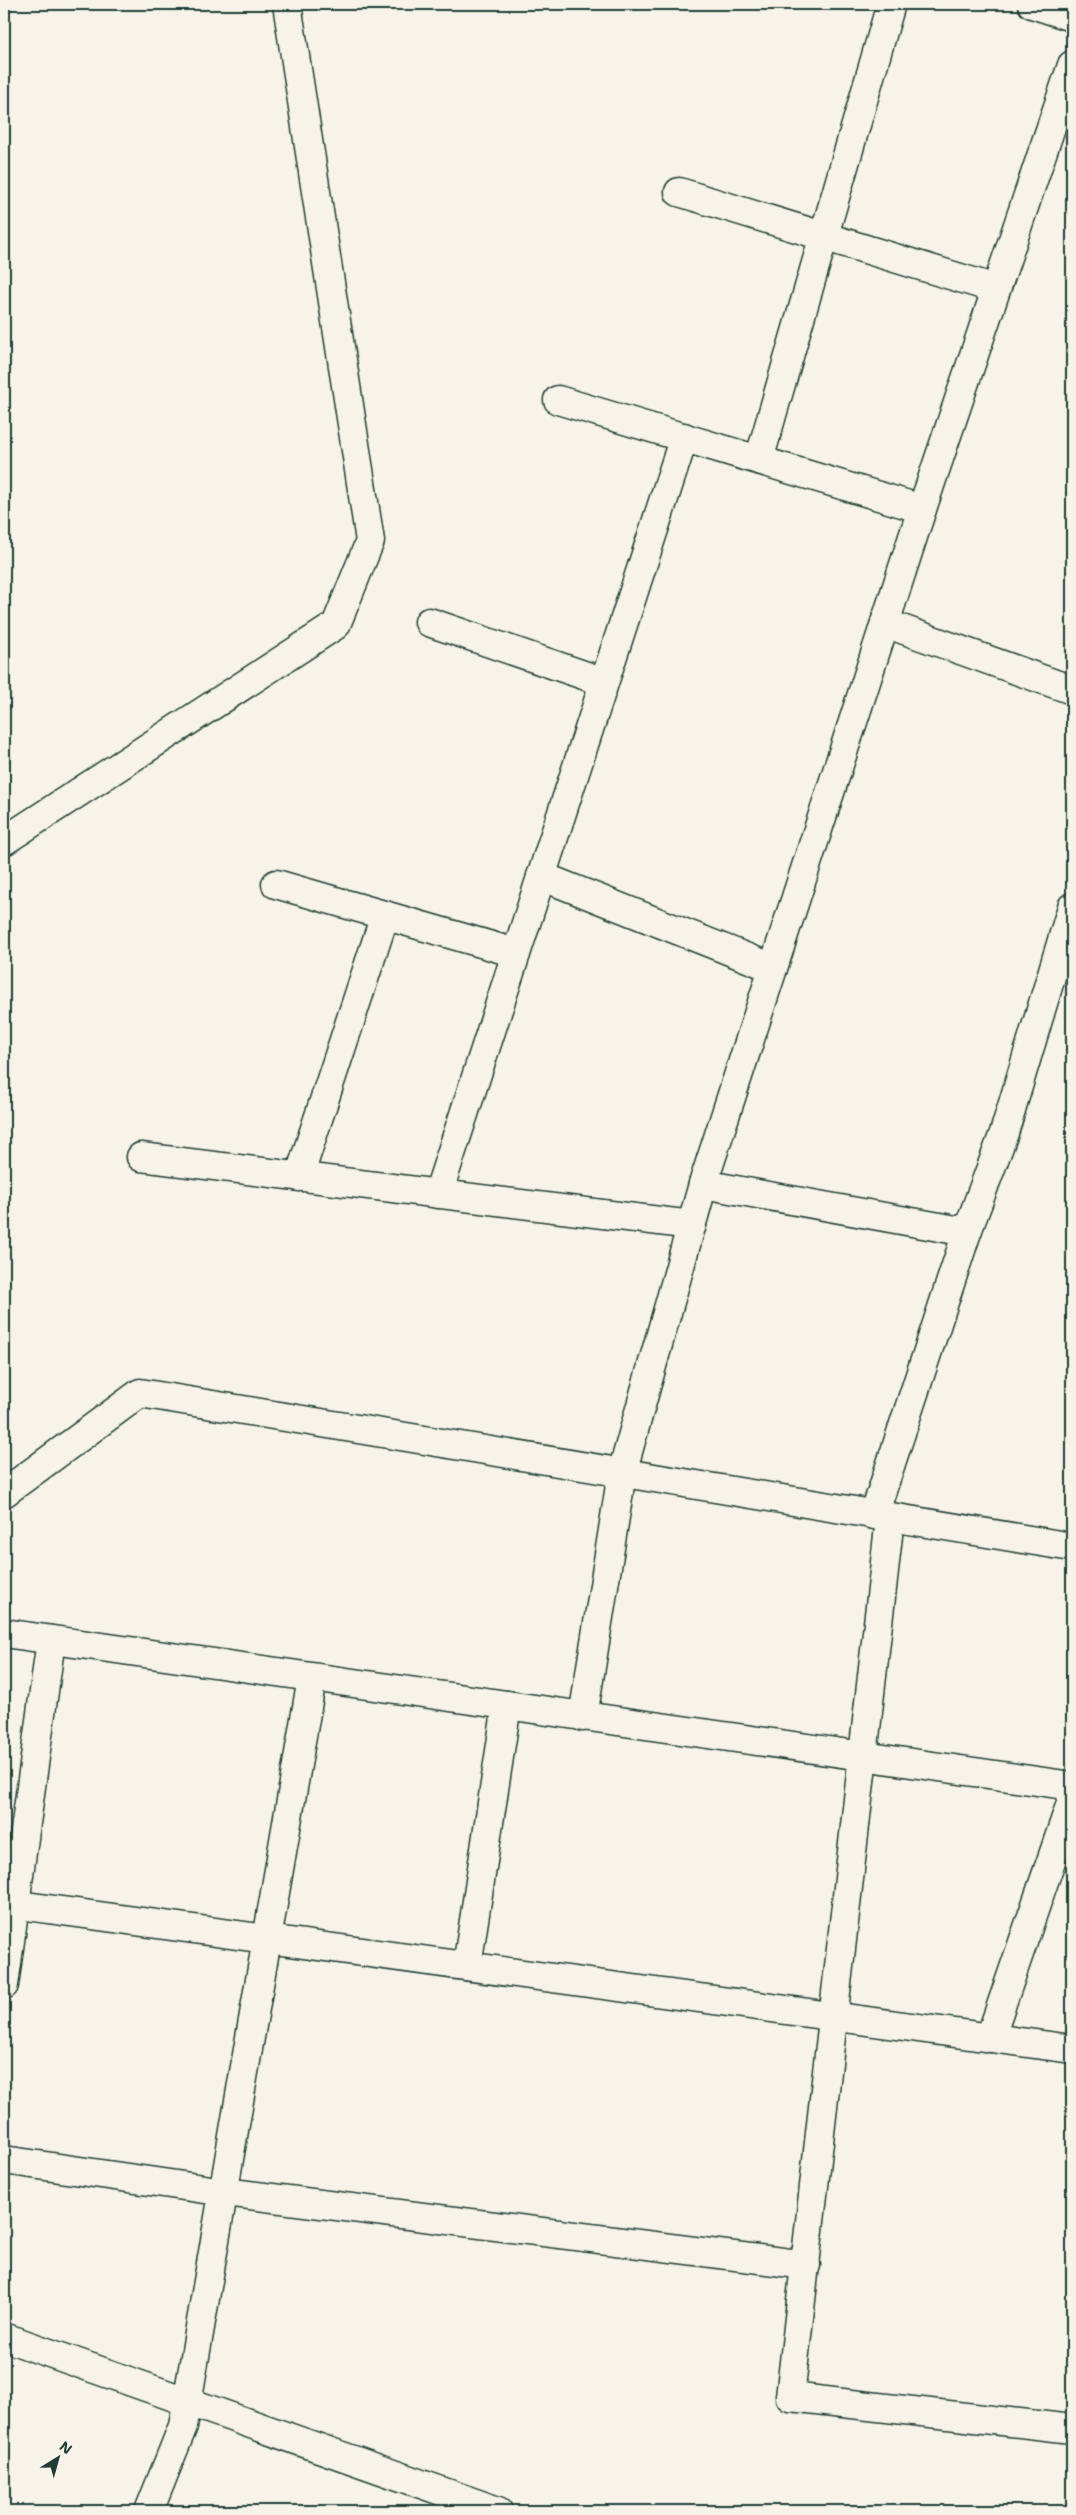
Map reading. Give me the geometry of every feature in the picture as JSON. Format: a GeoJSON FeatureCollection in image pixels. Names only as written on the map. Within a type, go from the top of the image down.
{"type":"FeatureCollection","features":[{"type":"Feature","properties":{"kind":"street"},"geometry":{"type":"LineString","coordinates":[[4,841],[336,625],[370,541],[287,4]]}},
{"type":"Feature","properties":{"kind":"street"},"geometry":{"type":"LineString","coordinates":[[759,460],[891,4]]}},
{"type":"Feature","properties":{"kind":"street"},"geometry":{"type":"LineString","coordinates":[[1032,4],[1072,17]]}},
{"type":"Feature","properties":{"kind":"street"},"geometry":{"type":"LineString","coordinates":[[583,1716],[622,1473],[703,1184],[922,509],[1072,65]]}},
{"type":"Feature","properties":{"kind":"street"},"geometry":{"type":"LineString","coordinates":[[679,192],[996,289]]}},
{"type":"Feature","properties":{"kind":"street"},"geometry":{"type":"LineString","coordinates":[[558,400],[922,509]]}},
{"type":"Feature","properties":{"kind":"street"},"geometry":{"type":"LineString","coordinates":[[438,1194],[684,438]]}},
{"type":"Feature","properties":{"kind":"street"},"geometry":{"type":"LineString","coordinates":[[429,622],[604,682]]}},
{"type":"Feature","properties":{"kind":"street"},"geometry":{"type":"LineString","coordinates":[[885,623],[1072,690]]}},
{"type":"Feature","properties":{"kind":"street"},"geometry":{"type":"LineString","coordinates":[[541,876],[773,968]]}},
{"type":"Feature","properties":{"kind":"street"},"geometry":{"type":"LineString","coordinates":[[276,884],[516,953]]}},
{"type":"Feature","properties":{"kind":"street"},"geometry":{"type":"LineString","coordinates":[[1072,907],[1004,1133],[968,1232],[882,1516],[863,1757],[790,2396],[1072,2429]]}},
{"type":"Feature","properties":{"kind":"street"},"geometry":{"type":"LineString","coordinates":[[299,1177],[385,915]]}},
{"type":"Feature","properties":{"kind":"street"},"geometry":{"type":"LineString","coordinates":[[141,1157],[692,1225]]}},
{"type":"Feature","properties":{"kind":"street"},"geometry":{"type":"LineString","coordinates":[[703,1184],[968,1232]]}},
{"type":"Feature","properties":{"kind":"street"},"geometry":{"type":"LineString","coordinates":[[4,1493],[140,1393],[1072,1548]]}},
{"type":"Feature","properties":{"kind":"street"},"geometry":{"type":"LineString","coordinates":[[4,1634],[1072,1786]]}},
{"type":"Feature","properties":{"kind":"street"},"geometry":{"type":"LineString","coordinates":[[4,1985],[9,1903],[51,1640]]}},
{"type":"Feature","properties":{"kind":"street"},"geometry":{"type":"LineString","coordinates":[[149,2511],[184,2426],[312,1678]]}},
{"type":"Feature","properties":{"kind":"street"},"geometry":{"type":"LineString","coordinates":[[467,1966],[507,1705]]}},
{"type":"Feature","properties":{"kind":"street"},"geometry":{"type":"LineString","coordinates":[[990,2038],[1072,1800]]}},
{"type":"Feature","properties":{"kind":"street"},"geometry":{"type":"LineString","coordinates":[[9,1903],[1072,2049]]}},
{"type":"Feature","properties":{"kind":"street"},"geometry":{"type":"LineString","coordinates":[[4,2160],[225,2192],[806,2265]]}},
{"type":"Feature","properties":{"kind":"street"},"geometry":{"type":"LineString","coordinates":[[4,2337],[498,2511]]}}]}
